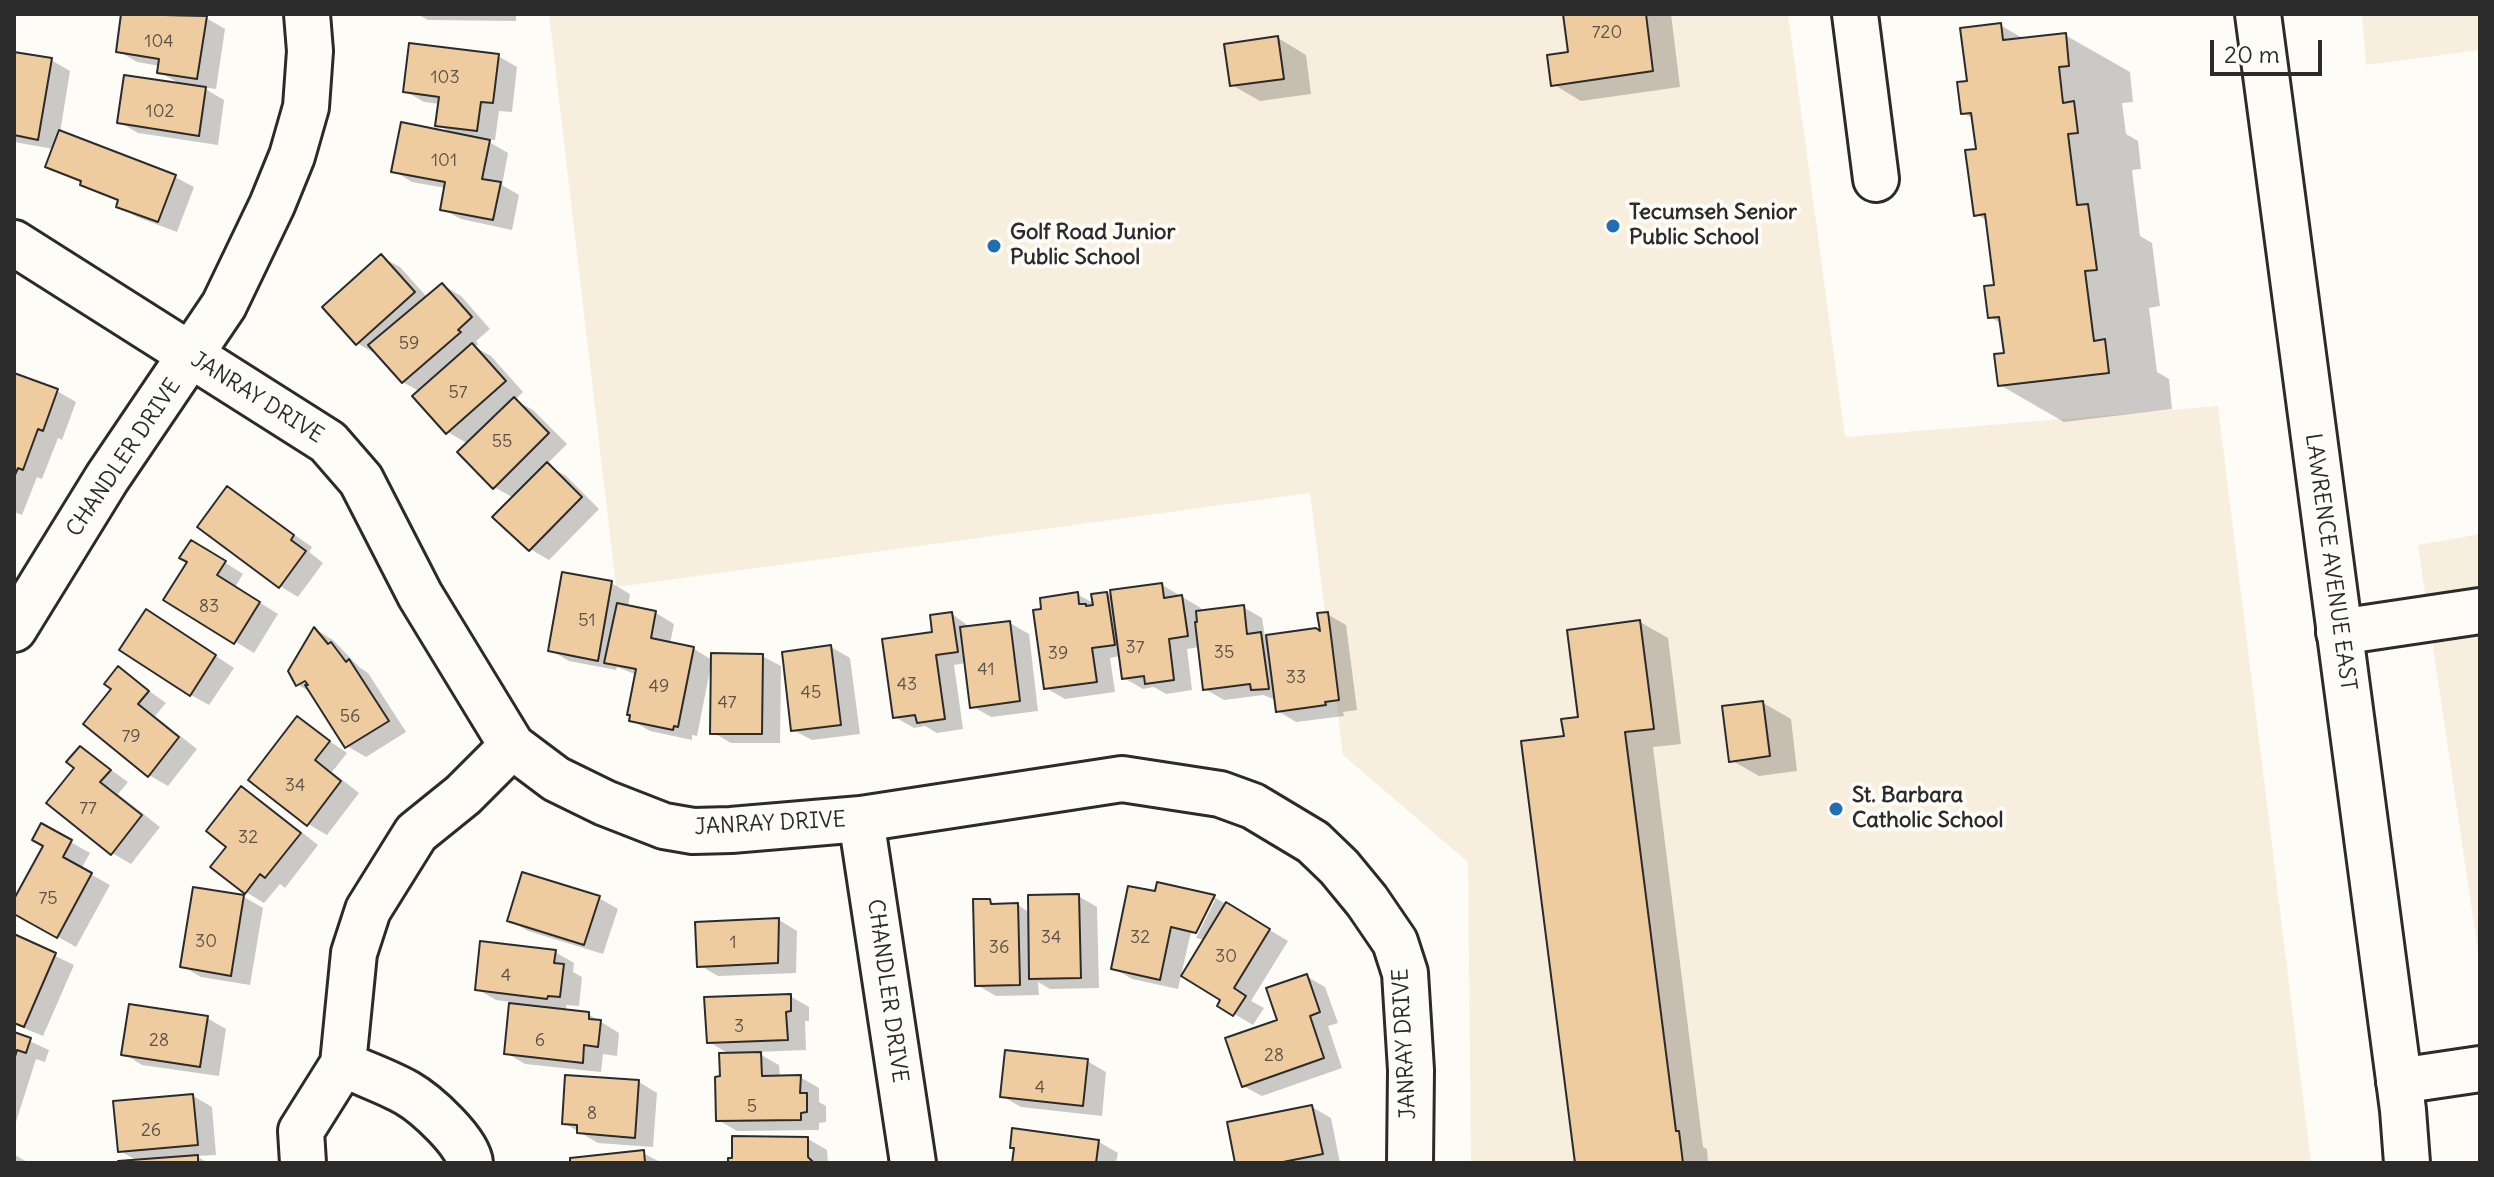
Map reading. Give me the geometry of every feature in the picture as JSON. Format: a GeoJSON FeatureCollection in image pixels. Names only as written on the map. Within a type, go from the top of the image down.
{"type":"FeatureCollection","features":[{"type":"Feature","properties":{"kind":"street","name":"CHANDLER DRIVE"},"geometry":{"type":"LineString","coordinates":[[14,629],[107,478],[224,305],[272,205],[292,156],[306,107],[310,51],[307,14]]}},
{"type":"Feature","properties":{"kind":"street"},"geometry":{"type":"LineString","coordinates":[[1855,14],[1876,179]]}},
{"type":"Feature","properties":{"kind":"street"},"geometry":{"type":"LineString","coordinates":[[2258,14],[2264,14]]}},
{"type":"Feature","properties":{"kind":"street","name":"LAWRENCE AVENUE EAST"},"geometry":{"type":"LineString","coordinates":[[2258,14],[2401,1095],[2407,1163]]}},
{"type":"Feature","properties":{"kind":"street","name":"JANRAY DRIVE"},"geometry":{"type":"LineString","coordinates":[[14,243],[328,442],[361,480],[420,595],[512,746],[556,779],[605,803],[664,826],[693,831],[731,830],[861,819],[1122,779],[1220,794],[1253,806],[1313,842],[1367,901],[1395,942],[1405,973],[1411,1070],[1410,1163]]}},
{"type":"Feature","properties":{"kind":"street"},"geometry":{"type":"LineString","coordinates":[[2339,632],[2480,611]]}},
{"type":"Feature","properties":{"kind":"street"},"geometry":{"type":"LineString","coordinates":[[303,1163],[301,1131],[343,1064],[354,953],[368,910],[416,833],[463,795],[512,746]]}},
{"type":"Feature","properties":{"kind":"street","name":"CHANDLER DRIVE"},"geometry":{"type":"LineString","coordinates":[[861,819],[913,1163]]}},
{"type":"Feature","properties":{"kind":"street"},"geometry":{"type":"LineString","coordinates":[[343,1064],[409,1094],[443,1123],[469,1153],[470,1163]]}},
{"type":"Feature","properties":{"kind":"street"},"geometry":{"type":"LineString","coordinates":[[2401,1095],[2480,1069]]}},
{"type":"Feature","properties":{"kind":"street","name":"LAWRENCE AVENUE EAST"},"geometry":{"type":"LineString","coordinates":[[2401,1095],[2416,1163]]}},
{"type":"Feature","properties":{"kind":"shaded area"},"geometry":{"type":"Polygon","coordinates":[[[549,14],[1788,14],[1845,437],[2218,406],[2311,1163],[1471,1163],[1468,862],[1343,755],[1310,493],[616,587],[549,14]]]}},
{"type":"Feature","properties":{"kind":"shaded area"},"geometry":{"type":"Polygon","coordinates":[[[2362,14],[2480,14],[2480,50],[2366,65],[2362,14]]]}},
{"type":"Feature","properties":{"kind":"shaded area"},"geometry":{"type":"Polygon","coordinates":[[[2480,534],[2480,965],[2418,545],[2480,534]]]}},
{"type":"Feature","properties":{"kind":"building"},"geometry":{"type":"Polygon","coordinates":[[[121,14],[207,16],[197,79],[157,73],[159,59],[116,52],[121,14]]]}},
{"type":"Feature","properties":{"kind":"building"},"geometry":{"type":"Polygon","coordinates":[[[1563,14],[1646,14],[1653,71],[1551,86],[1547,55],[1568,52],[1563,14]]]}},
{"type":"Feature","properties":{"kind":"building"},"geometry":{"type":"Polygon","coordinates":[[[2001,23],[2003,40],[2066,33],[2069,66],[2059,67],[2063,103],[2074,101],[2078,133],[2068,134],[2077,205],[2088,204],[2097,270],[2085,271],[2094,341],[2105,339],[2109,373],[1998,386],[1994,354],[2004,353],[1999,317],[1988,318],[1984,286],[1994,285],[1985,214],[1974,216],[1965,150],[1976,149],[1971,113],[1961,114],[1957,82],[1967,81],[1960,28],[2001,23]]]}},
{"type":"Feature","properties":{"kind":"building"},"geometry":{"type":"Polygon","coordinates":[[[1278,36],[1284,79],[1230,86],[1224,44],[1278,36]]]}},
{"type":"Feature","properties":{"kind":"building"},"geometry":{"type":"Polygon","coordinates":[[[409,43],[499,54],[493,103],[481,102],[477,131],[435,126],[439,97],[403,92],[409,43]]]}},
{"type":"Feature","properties":{"kind":"building"},"geometry":{"type":"Polygon","coordinates":[[[14,52],[52,58],[38,140],[14,135],[14,52]]]}},
{"type":"Feature","properties":{"kind":"building"},"geometry":{"type":"Polygon","coordinates":[[[124,75],[206,87],[199,136],[117,123],[124,75]]]}},
{"type":"Feature","properties":{"kind":"building"},"geometry":{"type":"Polygon","coordinates":[[[401,122],[490,140],[482,179],[501,182],[493,220],[440,210],[445,182],[391,172],[401,122]]]}},
{"type":"Feature","properties":{"kind":"building"},"geometry":{"type":"Polygon","coordinates":[[[59,130],[176,175],[158,222],[116,207],[118,200],[45,167],[59,130]]]}},
{"type":"Feature","properties":{"kind":"building"},"geometry":{"type":"Polygon","coordinates":[[[381,254],[415,292],[356,345],[322,307],[381,254]]]}},
{"type":"Feature","properties":{"kind":"building"},"geometry":{"type":"Polygon","coordinates":[[[442,283],[472,317],[458,330],[461,332],[402,383],[368,345],[442,283]]]}},
{"type":"Feature","properties":{"kind":"building"},"geometry":{"type":"Polygon","coordinates":[[[472,343],[506,381],[446,434],[412,396],[472,343]]]}},
{"type":"Feature","properties":{"kind":"building"},"geometry":{"type":"Polygon","coordinates":[[[14,373],[58,389],[43,431],[38,429],[23,470],[18,468],[14,477],[14,373]]]}},
{"type":"Feature","properties":{"kind":"building"},"geometry":{"type":"Polygon","coordinates":[[[514,397],[549,433],[493,489],[457,452],[514,397]]]}},
{"type":"Feature","properties":{"kind":"building"},"geometry":{"type":"Polygon","coordinates":[[[547,462],[582,497],[529,551],[492,517],[547,462]]]}},
{"type":"Feature","properties":{"kind":"building"},"geometry":{"type":"Polygon","coordinates":[[[227,486],[294,535],[291,540],[306,551],[279,588],[197,527],[227,486]]]}},
{"type":"Feature","properties":{"kind":"building"},"geometry":{"type":"Polygon","coordinates":[[[191,540],[226,561],[217,575],[260,602],[234,644],[163,600],[187,562],[179,558],[191,540]]]}},
{"type":"Feature","properties":{"kind":"building"},"geometry":{"type":"Polygon","coordinates":[[[562,572],[612,581],[598,661],[548,651],[562,572]]]}},
{"type":"Feature","properties":{"kind":"building"},"geometry":{"type":"Polygon","coordinates":[[[1162,583],[1164,598],[1182,595],[1188,636],[1169,639],[1174,680],[1145,684],[1144,676],[1122,679],[1110,590],[1162,583]]]}},
{"type":"Feature","properties":{"kind":"building"},"geometry":{"type":"Polygon","coordinates":[[[1078,592],[1079,604],[1086,606],[1093,605],[1091,594],[1107,592],[1115,645],[1092,648],[1097,682],[1044,689],[1033,610],[1041,609],[1040,598],[1078,592]]]}},
{"type":"Feature","properties":{"kind":"building"},"geometry":{"type":"Polygon","coordinates":[[[617,603],[656,611],[651,638],[694,647],[678,727],[674,726],[673,730],[629,721],[630,715],[627,715],[636,669],[604,663],[617,603]]]}},
{"type":"Feature","properties":{"kind":"building"},"geometry":{"type":"Polygon","coordinates":[[[1244,605],[1247,634],[1261,632],[1269,689],[1251,690],[1250,684],[1203,690],[1196,611],[1244,605]]]}},
{"type":"Feature","properties":{"kind":"building"},"geometry":{"type":"Polygon","coordinates":[[[146,609],[216,655],[190,696],[119,650],[146,609]]]}},
{"type":"Feature","properties":{"kind":"building"},"geometry":{"type":"Polygon","coordinates":[[[952,612],[958,652],[936,655],[945,719],[917,723],[915,715],[893,718],[882,639],[932,632],[930,615],[952,612]]]}},
{"type":"Feature","properties":{"kind":"building"},"geometry":{"type":"Polygon","coordinates":[[[1328,612],[1339,700],[1325,702],[1326,705],[1276,712],[1266,635],[1316,628],[1320,631],[1317,613],[1328,612]]]}},
{"type":"Feature","properties":{"kind":"building"},"geometry":{"type":"Polygon","coordinates":[[[1640,620],[1654,729],[1625,732],[1676,1131],[1679,1131],[1683,1163],[1575,1163],[1521,741],[1564,736],[1561,719],[1578,717],[1567,630],[1640,620]]]}},
{"type":"Feature","properties":{"kind":"building"},"geometry":{"type":"Polygon","coordinates":[[[1010,621],[1020,701],[970,708],[960,627],[1010,621]]]}},
{"type":"Feature","properties":{"kind":"building"},"geometry":{"type":"Polygon","coordinates":[[[314,627],[328,644],[331,642],[346,662],[349,659],[389,721],[345,748],[305,685],[308,685],[305,681],[296,686],[288,671],[314,627]]]}},
{"type":"Feature","properties":{"kind":"building"},"geometry":{"type":"Polygon","coordinates":[[[831,645],[841,725],[791,731],[782,652],[831,645]]]}},
{"type":"Feature","properties":{"kind":"building"},"geometry":{"type":"Polygon","coordinates":[[[711,653],[763,654],[762,734],[710,734],[711,653]]]}},
{"type":"Feature","properties":{"kind":"building"},"geometry":{"type":"Polygon","coordinates":[[[118,666],[149,691],[138,704],[179,737],[148,777],[83,724],[111,689],[104,684],[118,666]]]}},
{"type":"Feature","properties":{"kind":"building"},"geometry":{"type":"Polygon","coordinates":[[[1763,701],[1770,756],[1729,762],[1722,706],[1763,701]]]}},
{"type":"Feature","properties":{"kind":"building"},"geometry":{"type":"Polygon","coordinates":[[[297,716],[330,741],[315,760],[341,781],[307,826],[248,780],[297,716]]]}},
{"type":"Feature","properties":{"kind":"building"},"geometry":{"type":"Polygon","coordinates":[[[80,746],[111,770],[100,782],[142,815],[111,855],[46,803],[74,768],[66,762],[80,746]]]}},
{"type":"Feature","properties":{"kind":"building"},"geometry":{"type":"Polygon","coordinates":[[[241,786],[301,833],[265,878],[260,874],[245,894],[210,867],[226,847],[206,831],[241,786]]]}},
{"type":"Feature","properties":{"kind":"building"},"geometry":{"type":"Polygon","coordinates":[[[41,823],[72,840],[63,857],[92,873],[57,938],[14,914],[14,899],[43,846],[32,840],[41,823]]]}},
{"type":"Feature","properties":{"kind":"building"},"geometry":{"type":"Polygon","coordinates":[[[522,872],[600,896],[584,945],[507,921],[522,872]]]}},
{"type":"Feature","properties":{"kind":"building"},"geometry":{"type":"Polygon","coordinates":[[[1157,882],[1215,895],[1196,933],[1171,927],[1160,980],[1111,969],[1128,886],[1155,891],[1157,882]]]}},
{"type":"Feature","properties":{"kind":"building"},"geometry":{"type":"Polygon","coordinates":[[[193,887],[244,895],[231,976],[180,967],[193,887]]]}},
{"type":"Feature","properties":{"kind":"building"},"geometry":{"type":"Polygon","coordinates":[[[1079,894],[1081,978],[1029,979],[1028,895],[1079,894]]]}},
{"type":"Feature","properties":{"kind":"building"},"geometry":{"type":"Polygon","coordinates":[[[973,899],[990,899],[991,904],[1018,903],[1020,985],[975,986],[973,899]]]}},
{"type":"Feature","properties":{"kind":"building"},"geometry":{"type":"Polygon","coordinates":[[[1226,902],[1270,929],[1234,988],[1246,996],[1233,1016],[1217,1006],[1220,1000],[1181,976],[1226,902]]]}},
{"type":"Feature","properties":{"kind":"building"},"geometry":{"type":"Polygon","coordinates":[[[779,918],[778,963],[697,967],[695,922],[779,918]]]}},
{"type":"Feature","properties":{"kind":"building"},"geometry":{"type":"Polygon","coordinates":[[[14,934],[56,953],[24,1027],[14,1023],[14,934]]]}},
{"type":"Feature","properties":{"kind":"building"},"geometry":{"type":"Polygon","coordinates":[[[480,941],[556,950],[554,963],[564,964],[560,997],[548,996],[547,999],[475,990],[480,941]]]}},
{"type":"Feature","properties":{"kind":"building"},"geometry":{"type":"Polygon","coordinates":[[[1307,974],[1320,1012],[1310,1016],[1324,1058],[1242,1087],[1225,1038],[1277,1020],[1266,988],[1307,974]]]}},
{"type":"Feature","properties":{"kind":"building"},"geometry":{"type":"Polygon","coordinates":[[[791,994],[791,1011],[786,1012],[788,1040],[707,1043],[704,997],[791,994]]]}},
{"type":"Feature","properties":{"kind":"building"},"geometry":{"type":"Polygon","coordinates":[[[509,1003],[589,1012],[589,1019],[601,1020],[598,1047],[584,1045],[583,1063],[504,1054],[509,1003]]]}},
{"type":"Feature","properties":{"kind":"building"},"geometry":{"type":"Polygon","coordinates":[[[129,1004],[208,1016],[200,1067],[121,1055],[129,1004]]]}},
{"type":"Feature","properties":{"kind":"building"},"geometry":{"type":"Polygon","coordinates":[[[14,1032],[31,1038],[26,1053],[17,1050],[14,1060],[14,1032]]]}},
{"type":"Feature","properties":{"kind":"building"},"geometry":{"type":"Polygon","coordinates":[[[1005,1050],[1088,1059],[1083,1106],[1000,1097],[1005,1050]]]}},
{"type":"Feature","properties":{"kind":"building"},"geometry":{"type":"Polygon","coordinates":[[[761,1052],[762,1076],[801,1075],[800,1093],[807,1093],[807,1112],[801,1113],[801,1120],[716,1121],[715,1077],[720,1076],[719,1053],[761,1052]]]}},
{"type":"Feature","properties":{"kind":"building"},"geometry":{"type":"Polygon","coordinates":[[[565,1075],[639,1080],[635,1138],[577,1133],[577,1125],[562,1124],[565,1075]]]}},
{"type":"Feature","properties":{"kind":"building"},"geometry":{"type":"Polygon","coordinates":[[[193,1094],[198,1145],[118,1152],[113,1101],[193,1094]]]}},
{"type":"Feature","properties":{"kind":"building"},"geometry":{"type":"Polygon","coordinates":[[[1312,1105],[1323,1154],[1278,1163],[1235,1163],[1227,1122],[1312,1105]]]}},
{"type":"Feature","properties":{"kind":"building"},"geometry":{"type":"Polygon","coordinates":[[[1012,1128],[1099,1140],[1096,1163],[1012,1163],[1012,1128]]]}},
{"type":"Feature","properties":{"kind":"building"},"geometry":{"type":"Polygon","coordinates":[[[732,1136],[808,1137],[808,1157],[814,1163],[728,1163],[728,1158],[732,1158],[732,1136]]]}},
{"type":"Feature","properties":{"kind":"building"},"geometry":{"type":"Polygon","coordinates":[[[644,1150],[645,1163],[570,1163],[570,1158],[644,1150]]]}},
{"type":"Feature","properties":{"kind":"building"},"geometry":{"type":"Polygon","coordinates":[[[198,1155],[198,1163],[118,1163],[118,1161],[198,1155]]]}},
{"type":"Feature","properties":{"kind":"place","name":"Tecumseh Senior Public School"},"geometry":{"type":"Point","coordinates":[1613,226]}},
{"type":"Feature","properties":{"kind":"place","name":"Golf Road Junior Public School"},"geometry":{"type":"Point","coordinates":[994,246]}},
{"type":"Feature","properties":{"kind":"place","name":"St. Barbara Catholic School"},"geometry":{"type":"Point","coordinates":[1836,809]}}]}
